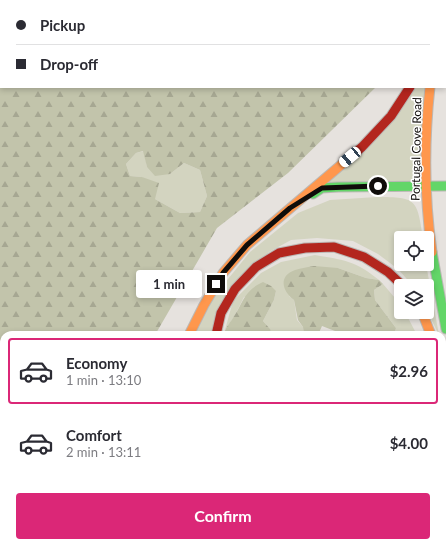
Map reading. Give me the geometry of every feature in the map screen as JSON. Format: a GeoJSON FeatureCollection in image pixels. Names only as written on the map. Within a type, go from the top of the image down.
{"type":"FeatureCollection","features":[{"type":"Feature","properties":{"kind":"main road"},"geometry":{"type":"LineString","coordinates":[[191,331],[223,273],[247,245],[362,147],[391,116],[409,88]]}},
{"type":"Feature","properties":{"kind":"main road","name":"Portugal Cove Road"},"geometry":{"type":"LineString","coordinates":[[430,88],[425,146],[425,185],[434,264],[446,330]]}},
{"type":"Feature","properties":{"kind":"main road"},"geometry":{"type":"LineString","coordinates":[[290,208],[322,188],[362,186],[446,186]]}},
{"type":"Feature","properties":{"kind":"main road"},"geometry":{"type":"LineString","coordinates":[[217,331],[221,313],[235,289],[256,268],[279,254],[305,248],[334,247],[364,257],[388,272],[396,279]]}},
{"type":"Feature","properties":{"kind":"main road"},"geometry":{"type":"LineString","coordinates":[[425,319],[429,331]]}},
{"type":"Feature","properties":{"kind":"green space"},"geometry":{"type":"Polygon","coordinates":[[[0,88],[375,88],[288,173],[217,228],[157,331],[0,331],[0,88]],[[143,151],[136,153],[126,164],[130,176],[142,177],[159,183],[155,199],[180,213],[200,212],[207,196],[200,170],[184,163],[170,174],[155,176],[147,167],[143,151]]]}},
{"type":"Feature","properties":{"kind":"green space"},"geometry":{"type":"Polygon","coordinates":[[[413,88],[425,88],[418,182],[325,184],[413,88]]]}},
{"type":"Feature","properties":{"kind":"green space"},"geometry":{"type":"Polygon","coordinates":[[[144,151],[147,167],[170,174],[184,163],[200,170],[207,196],[200,212],[180,213],[155,199],[142,177],[130,176],[126,164],[136,153],[144,151]]]}},
{"type":"Feature","properties":{"kind":"green space"},"geometry":{"type":"Polygon","coordinates":[[[377,197],[400,198],[413,203],[419,215],[422,231],[394,231],[394,266],[378,254],[353,241],[317,238],[291,240],[269,252],[211,331],[197,331],[215,295],[250,252],[298,213],[330,200],[377,197]]]}},
{"type":"Feature","properties":{"kind":"green space"},"geometry":{"type":"Polygon","coordinates":[[[315,255],[334,258],[356,265],[379,280],[366,278],[338,268],[289,296],[294,300],[297,320],[303,327],[304,331],[270,331],[263,321],[274,300],[276,291],[244,297],[234,317],[225,330],[233,301],[261,273],[281,262],[315,255]]]}},
{"type":"Feature","properties":{"kind":"green space"},"geometry":{"type":"Polygon","coordinates":[[[314,266],[338,268],[366,278],[379,280],[383,284],[374,290],[375,300],[396,328],[395,331],[335,331],[322,326],[320,331],[304,331],[303,327],[298,320],[294,300],[287,292],[284,284],[286,276],[295,270],[314,266]]]}},
{"type":"Feature","properties":{"kind":"green space"},"geometry":{"type":"Polygon","coordinates":[[[400,271],[427,271],[429,279],[407,279],[400,271]]]}},
{"type":"Feature","properties":{"kind":"green space"},"geometry":{"type":"Polygon","coordinates":[[[263,282],[271,286],[276,291],[274,300],[263,321],[270,331],[225,331],[245,297],[257,285],[263,282]]]}},
{"type":"Feature","properties":{"kind":"green space"},"geometry":{"type":"Polygon","coordinates":[[[383,284],[394,297],[394,319],[409,319],[415,331],[395,331],[396,328],[375,300],[374,290],[383,284]]]}},
{"type":"Feature","properties":{"kind":"green space"},"geometry":{"type":"Polygon","coordinates":[[[434,308],[438,331],[431,319],[434,319],[434,308]]]}},
{"type":"Feature","properties":{"kind":"traffic: fast"},"geometry":{"type":"LineString","coordinates":[[313,194],[322,188],[338,187],[446,186]]}},
{"type":"Feature","properties":{"kind":"traffic: fast"},"geometry":{"type":"LineString","coordinates":[[434,263],[446,329]]}},
{"type":"Feature","properties":{"kind":"traffic: slow"},"geometry":{"type":"LineString","coordinates":[[429,231],[426,190],[426,149],[430,88]]}},
{"type":"Feature","properties":{"kind":"traffic: slow"},"geometry":{"type":"LineString","coordinates":[[191,331],[223,273],[247,245],[348,159]]}},
{"type":"Feature","properties":{"kind":"traffic: slow"},"geometry":{"type":"LineString","coordinates":[[425,319],[429,331]]}},
{"type":"Feature","properties":{"kind":"traffic: jam"},"geometry":{"type":"LineString","coordinates":[[348,159],[362,147],[391,116],[409,88]]}},
{"type":"Feature","properties":{"kind":"traffic: jam"},"geometry":{"type":"LineString","coordinates":[[217,331],[221,313],[235,289],[256,267],[279,253],[305,248],[334,247],[364,257],[388,272],[396,279]]}},
{"type":"Feature","properties":{"kind":"route"},"geometry":{"type":"LineString","coordinates":[[216,284],[223,273],[247,245],[290,208],[322,188],[378,186]]}}]}
